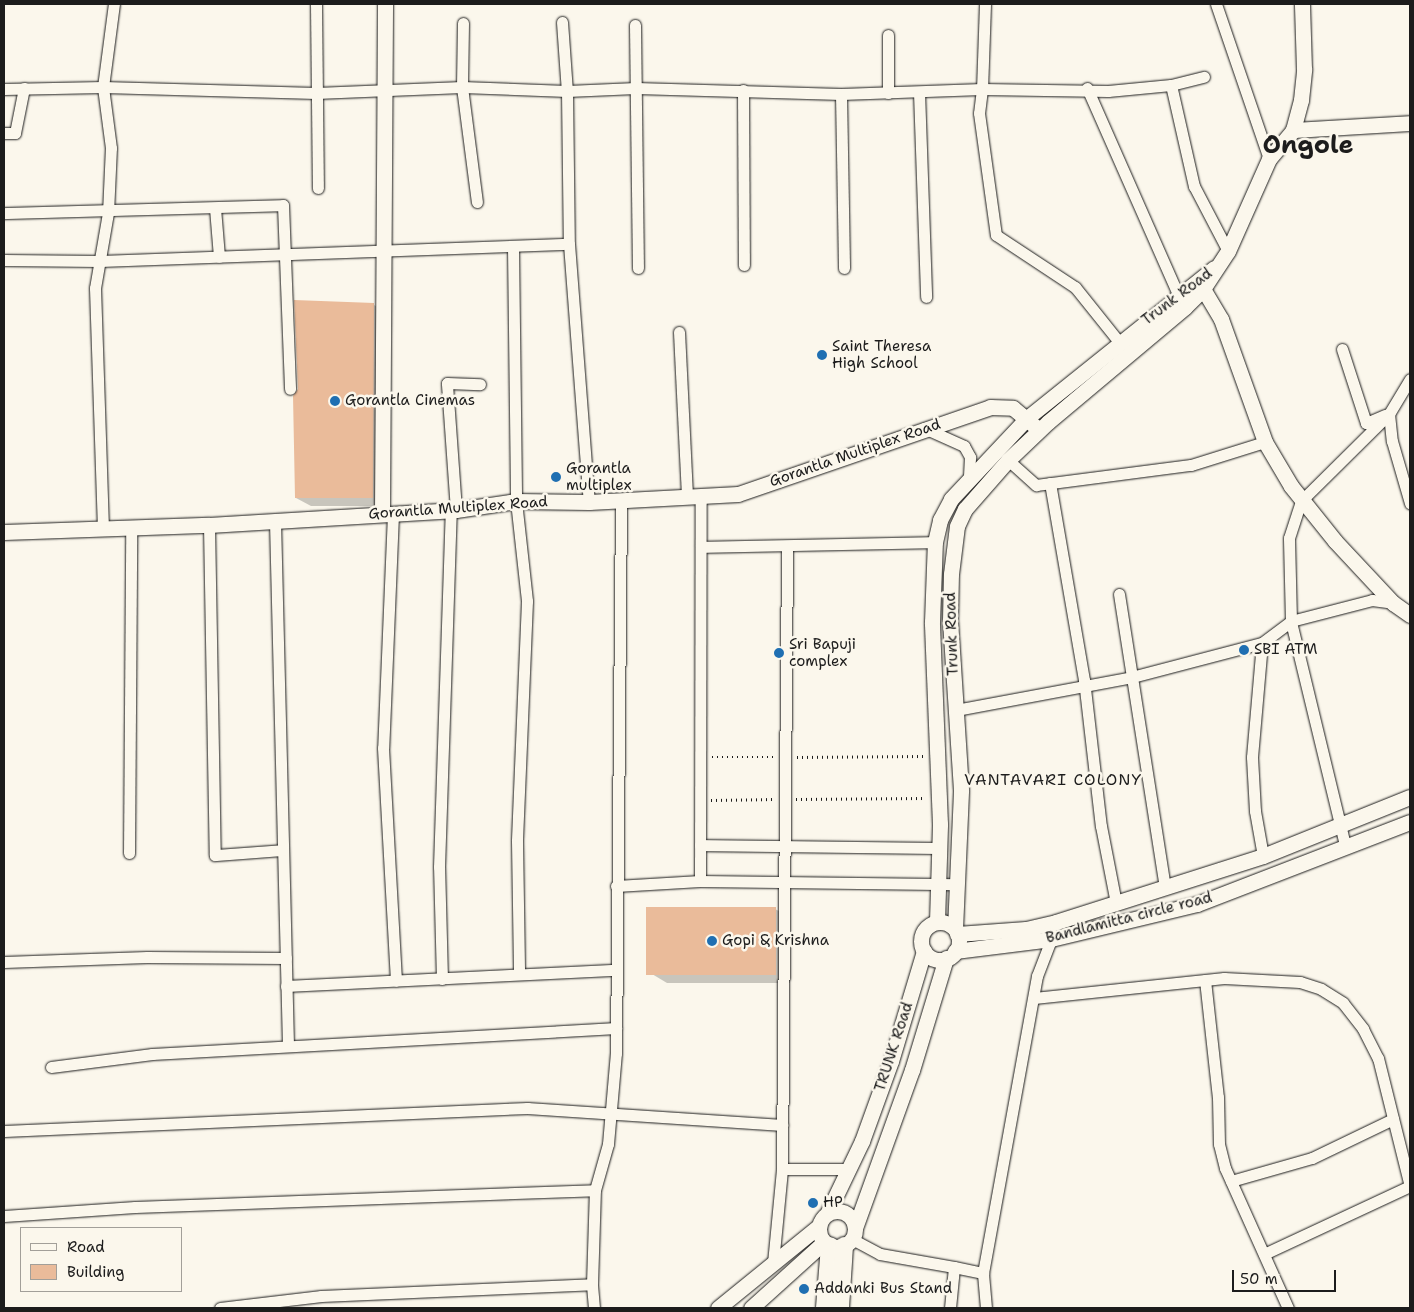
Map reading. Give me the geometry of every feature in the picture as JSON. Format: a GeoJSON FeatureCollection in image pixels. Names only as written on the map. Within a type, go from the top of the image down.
{"type":"FeatureCollection","features":[{"type":"Feature","properties":{"kind":"main road"},"geometry":{"type":"LineString","coordinates":[[385,4],[383,250],[387,514]]}},
{"type":"Feature","properties":{"kind":"main road"},"geometry":{"type":"LineString","coordinates":[[1302,4],[1304,69],[1301,100],[1293,130],[1410,123]]}},
{"type":"Feature","properties":{"kind":"main road","name":"TRUNK Road"},"geometry":{"type":"LineString","coordinates":[[1216,267],[1228,252],[1269,159],[1293,130]]}},
{"type":"Feature","properties":{"kind":"main road","name":"Trunk Road"},"geometry":{"type":"LineString","coordinates":[[956,932],[961,790],[950,620],[953,544],[965,509],[1008,460],[1039,430],[1150,338],[1216,267]]}},
{"type":"Feature","properties":{"kind":"main road"},"geometry":{"type":"LineString","coordinates":[[1200,284],[1221,319],[1265,442],[1301,501],[1393,603],[1410,615]]}},
{"type":"Feature","properties":{"kind":"main road","name":"Trunk Road"},"geometry":{"type":"LineString","coordinates":[[938,922],[940,824],[932,622],[935,542],[940,520],[951,499],[1027,418],[1178,294],[1200,284]]}},
{"type":"Feature","properties":{"kind":"main road","name":"Gorantla Multiplex Road"},"geometry":{"type":"LineString","coordinates":[[4,532],[210,525],[453,510],[516,500],[589,502],[738,494],[924,428],[997,406],[1013,408],[1039,430]]}},
{"type":"Feature","properties":{"kind":"main road"},"geometry":{"type":"LineString","coordinates":[[951,955],[930,957],[924,952],[922,932],[938,922],[947,923],[956,932],[1050,924],[1263,856],[1410,797]]}},
{"type":"Feature","properties":{"kind":"main road","name":"Bandlamitta circle road"},"geometry":{"type":"LineString","coordinates":[[951,955],[1051,939],[1197,904],[1345,845],[1410,822]]}},
{"type":"Feature","properties":{"kind":"main road"},"geometry":{"type":"LineString","coordinates":[[825,1308],[841,1240],[912,1070],[951,955],[956,932]]}},
{"type":"Feature","properties":{"kind":"main road","name":"TRUNK Road"},"geometry":{"type":"LineString","coordinates":[[718,1308],[818,1226],[828,1212],[862,1141],[891,1061],[924,952]]}},
{"type":"Feature","properties":{"kind":"main road"},"geometry":{"type":"LineString","coordinates":[[751,1308],[841,1240],[854,1221],[843,1211],[828,1212]]}},
{"type":"Feature","properties":{"kind":"main road"},"geometry":{"type":"LineString","coordinates":[[818,1226],[841,1240]]}},
{"type":"Feature","properties":{"kind":"main road"},"geometry":{"type":"LineString","coordinates":[[840,1308],[841,1240]]}},
{"type":"Feature","properties":{"kind":"street"},"geometry":{"type":"LineString","coordinates":[[103,528],[95,288],[108,213],[111,148],[103,87],[114,4]]}},
{"type":"Feature","properties":{"kind":"street"},"geometry":{"type":"LineString","coordinates":[[316,4],[318,188]]}},
{"type":"Feature","properties":{"kind":"street"},"geometry":{"type":"LineString","coordinates":[[985,4],[982,89],[979,113],[996,235],[1075,287],[1119,342]]}},
{"type":"Feature","properties":{"kind":"street"},"geometry":{"type":"LineString","coordinates":[[1216,4],[1269,159]]}},
{"type":"Feature","properties":{"kind":"street"},"geometry":{"type":"LineString","coordinates":[[562,22],[567,92],[569,244],[589,502]]}},
{"type":"Feature","properties":{"kind":"street"},"geometry":{"type":"LineString","coordinates":[[463,23],[462,87],[477,202]]}},
{"type":"Feature","properties":{"kind":"street"},"geometry":{"type":"LineString","coordinates":[[635,25],[638,268]]}},
{"type":"Feature","properties":{"kind":"street"},"geometry":{"type":"LineString","coordinates":[[888,35],[888,93]]}},
{"type":"Feature","properties":{"kind":"street"},"geometry":{"type":"LineString","coordinates":[[4,89],[103,87],[316,93],[462,87],[567,92],[636,88],[841,94],[982,89],[1087,88],[1108,91],[1171,85],[1204,77]]}},
{"type":"Feature","properties":{"kind":"street"},"geometry":{"type":"LineString","coordinates":[[1171,85],[1194,186],[1228,252]]}},
{"type":"Feature","properties":{"kind":"street"},"geometry":{"type":"LineString","coordinates":[[4,133],[14,133],[24,88]]}},
{"type":"Feature","properties":{"kind":"street"},"geometry":{"type":"LineString","coordinates":[[1087,88],[1178,294]]}},
{"type":"Feature","properties":{"kind":"street"},"geometry":{"type":"LineString","coordinates":[[743,90],[744,264]]}},
{"type":"Feature","properties":{"kind":"street"},"geometry":{"type":"LineString","coordinates":[[919,92],[926,297]]}},
{"type":"Feature","properties":{"kind":"street"},"geometry":{"type":"LineString","coordinates":[[841,94],[844,268]]}},
{"type":"Feature","properties":{"kind":"street"},"geometry":{"type":"LineString","coordinates":[[4,213],[108,213],[283,205],[290,389]]}},
{"type":"Feature","properties":{"kind":"street"},"geometry":{"type":"LineString","coordinates":[[215,208],[219,257]]}},
{"type":"Feature","properties":{"kind":"street"},"geometry":{"type":"LineString","coordinates":[[4,260],[100,261],[569,244]]}},
{"type":"Feature","properties":{"kind":"street"},"geometry":{"type":"LineString","coordinates":[[513,247],[516,500],[527,601],[517,841],[519,974]]}},
{"type":"Feature","properties":{"kind":"street"},"geometry":{"type":"LineString","coordinates":[[679,332],[694,496],[701,547],[700,881]]}},
{"type":"Feature","properties":{"kind":"street"},"geometry":{"type":"LineString","coordinates":[[1342,349],[1366,423],[1389,414]]}},
{"type":"Feature","properties":{"kind":"street"},"geometry":{"type":"LineString","coordinates":[[1345,845],[1338,826],[1291,621],[1289,538],[1301,501],[1389,414],[1410,379]]}},
{"type":"Feature","properties":{"kind":"street"},"geometry":{"type":"LineString","coordinates":[[442,979],[439,866],[453,510],[447,383],[480,384]]}},
{"type":"Feature","properties":{"kind":"street"},"geometry":{"type":"LineString","coordinates":[[1389,414],[1392,441],[1410,503]]}},
{"type":"Feature","properties":{"kind":"street"},"geometry":{"type":"LineString","coordinates":[[924,428],[964,446],[970,457],[970,478]]}},
{"type":"Feature","properties":{"kind":"street"},"geometry":{"type":"LineString","coordinates":[[1008,460],[1036,485],[1191,465],[1265,442]]}},
{"type":"Feature","properties":{"kind":"street"},"geometry":{"type":"LineString","coordinates":[[1050,483],[1084,686],[1101,826],[1116,903]]}},
{"type":"Feature","properties":{"kind":"street"},"geometry":{"type":"LineString","coordinates":[[594,1308],[592,1284],[595,1190],[608,1144],[616,1028],[620,501]]}},
{"type":"Feature","properties":{"kind":"street"},"geometry":{"type":"LineString","coordinates":[[387,514],[383,748],[396,980]]}},
{"type":"Feature","properties":{"kind":"street"},"geometry":{"type":"LineString","coordinates":[[275,521],[288,1046]]}},
{"type":"Feature","properties":{"kind":"street"},"geometry":{"type":"LineString","coordinates":[[210,525],[215,855],[283,850]]}},
{"type":"Feature","properties":{"kind":"street"},"geometry":{"type":"LineString","coordinates":[[129,853],[131,528]]}},
{"type":"Feature","properties":{"kind":"street"},"geometry":{"type":"LineString","coordinates":[[701,547],[787,547],[935,542]]}},
{"type":"Feature","properties":{"kind":"street"},"geometry":{"type":"LineString","coordinates":[[773,1263],[782,1169],[783,846],[787,547]]}},
{"type":"Feature","properties":{"kind":"street"},"geometry":{"type":"LineString","coordinates":[[1119,594],[1165,888]]}},
{"type":"Feature","properties":{"kind":"street"},"geometry":{"type":"LineString","coordinates":[[956,710],[1132,677],[1262,643],[1291,621],[1372,600],[1393,603]]}},
{"type":"Feature","properties":{"kind":"street"},"geometry":{"type":"LineString","coordinates":[[1262,643],[1252,757],[1255,811],[1263,856]]}},
{"type":"Feature","properties":{"kind":"street"},"geometry":{"type":"LineString","coordinates":[[700,845],[932,848]]}},
{"type":"Feature","properties":{"kind":"street"},"geometry":{"type":"LineString","coordinates":[[616,886],[700,881],[958,884]]}},
{"type":"Feature","properties":{"kind":"street"},"geometry":{"type":"LineString","coordinates":[[986,1308],[983,1273],[1037,976],[1051,939],[1050,924]]}},
{"type":"Feature","properties":{"kind":"street"},"geometry":{"type":"LineString","coordinates":[[4,962],[147,957],[286,958]]}},
{"type":"Feature","properties":{"kind":"street"},"geometry":{"type":"LineString","coordinates":[[286,986],[616,970]]}},
{"type":"Feature","properties":{"kind":"street"},"geometry":{"type":"LineString","coordinates":[[1034,998],[1224,978],[1300,982],[1321,989],[1343,1003],[1363,1028],[1378,1058],[1410,1186],[1264,1254]]}},
{"type":"Feature","properties":{"kind":"street"},"geometry":{"type":"LineString","coordinates":[[1205,980],[1218,1097],[1219,1144],[1231,1181],[1288,1308]]}},
{"type":"Feature","properties":{"kind":"street"},"geometry":{"type":"LineString","coordinates":[[51,1067],[152,1054],[616,1028]]}},
{"type":"Feature","properties":{"kind":"street"},"geometry":{"type":"LineString","coordinates":[[4,1131],[517,1108],[782,1125]]}},
{"type":"Feature","properties":{"kind":"street"},"geometry":{"type":"LineString","coordinates":[[1231,1181],[1312,1158],[1393,1120]]}},
{"type":"Feature","properties":{"kind":"street"},"geometry":{"type":"LineString","coordinates":[[782,1169],[850,1169]]}},
{"type":"Feature","properties":{"kind":"street"},"geometry":{"type":"LineString","coordinates":[[4,1216],[136,1207],[595,1190]]}},
{"type":"Feature","properties":{"kind":"street"},"geometry":{"type":"LineString","coordinates":[[841,1240],[880,1254],[983,1273]]}},
{"type":"Feature","properties":{"kind":"street"},"geometry":{"type":"LineString","coordinates":[[950,1308],[954,1267]]}},
{"type":"Feature","properties":{"kind":"street"},"geometry":{"type":"LineString","coordinates":[[220,1308],[321,1296],[592,1284]]}},
{"type":"Feature","properties":{"kind":"path"},"geometry":{"type":"LineString","coordinates":[[787,757],[931,756]]}},
{"type":"Feature","properties":{"kind":"path"},"geometry":{"type":"LineString","coordinates":[[700,757],[777,757]]}},
{"type":"Feature","properties":{"kind":"path"},"geometry":{"type":"LineString","coordinates":[[700,800],[932,798]]}},
{"type":"Feature","properties":{"kind":"building","name":"Gorantla Cinemas"},"geometry":{"type":"Polygon","coordinates":[[[294,300],[374,303],[373,498],[295,498],[293,396],[298,389],[294,300]]]}},
{"type":"Feature","properties":{"kind":"building","name":"Gopi & Krishna"},"geometry":{"type":"Polygon","coordinates":[[[646,907],[776,907],[776,975],[646,975],[646,907]]]}},
{"type":"Feature","properties":{"kind":"place","name":"Saint Theresa High School"},"geometry":{"type":"Point","coordinates":[822,355]}},
{"type":"Feature","properties":{"kind":"place","name":"Gorantla Cinemas"},"geometry":{"type":"Point","coordinates":[335,401]}},
{"type":"Feature","properties":{"kind":"place","name":"Gorantla multiplex"},"geometry":{"type":"Point","coordinates":[556,477]}},
{"type":"Feature","properties":{"kind":"place","name":"SBI ATM"},"geometry":{"type":"Point","coordinates":[1244,650]}},
{"type":"Feature","properties":{"kind":"place","name":"Sri Bapuji complex"},"geometry":{"type":"Point","coordinates":[779,653]}},
{"type":"Feature","properties":{"kind":"place","name":"Gopi & Krishna"},"geometry":{"type":"Point","coordinates":[712,941]}},
{"type":"Feature","properties":{"kind":"place","name":"HP"},"geometry":{"type":"Point","coordinates":[813,1203]}},
{"type":"Feature","properties":{"kind":"place","name":"Addanki Bus Stand"},"geometry":{"type":"Point","coordinates":[804,1289]}},
{"type":"Feature","properties":{"kind":"district","name":"Ongole"},"geometry":{"type":"Point","coordinates":[1308,144]}},
{"type":"Feature","properties":{"kind":"district","name":"VANTAVARI COLONY"},"geometry":{"type":"Point","coordinates":[1053,780]}}]}
